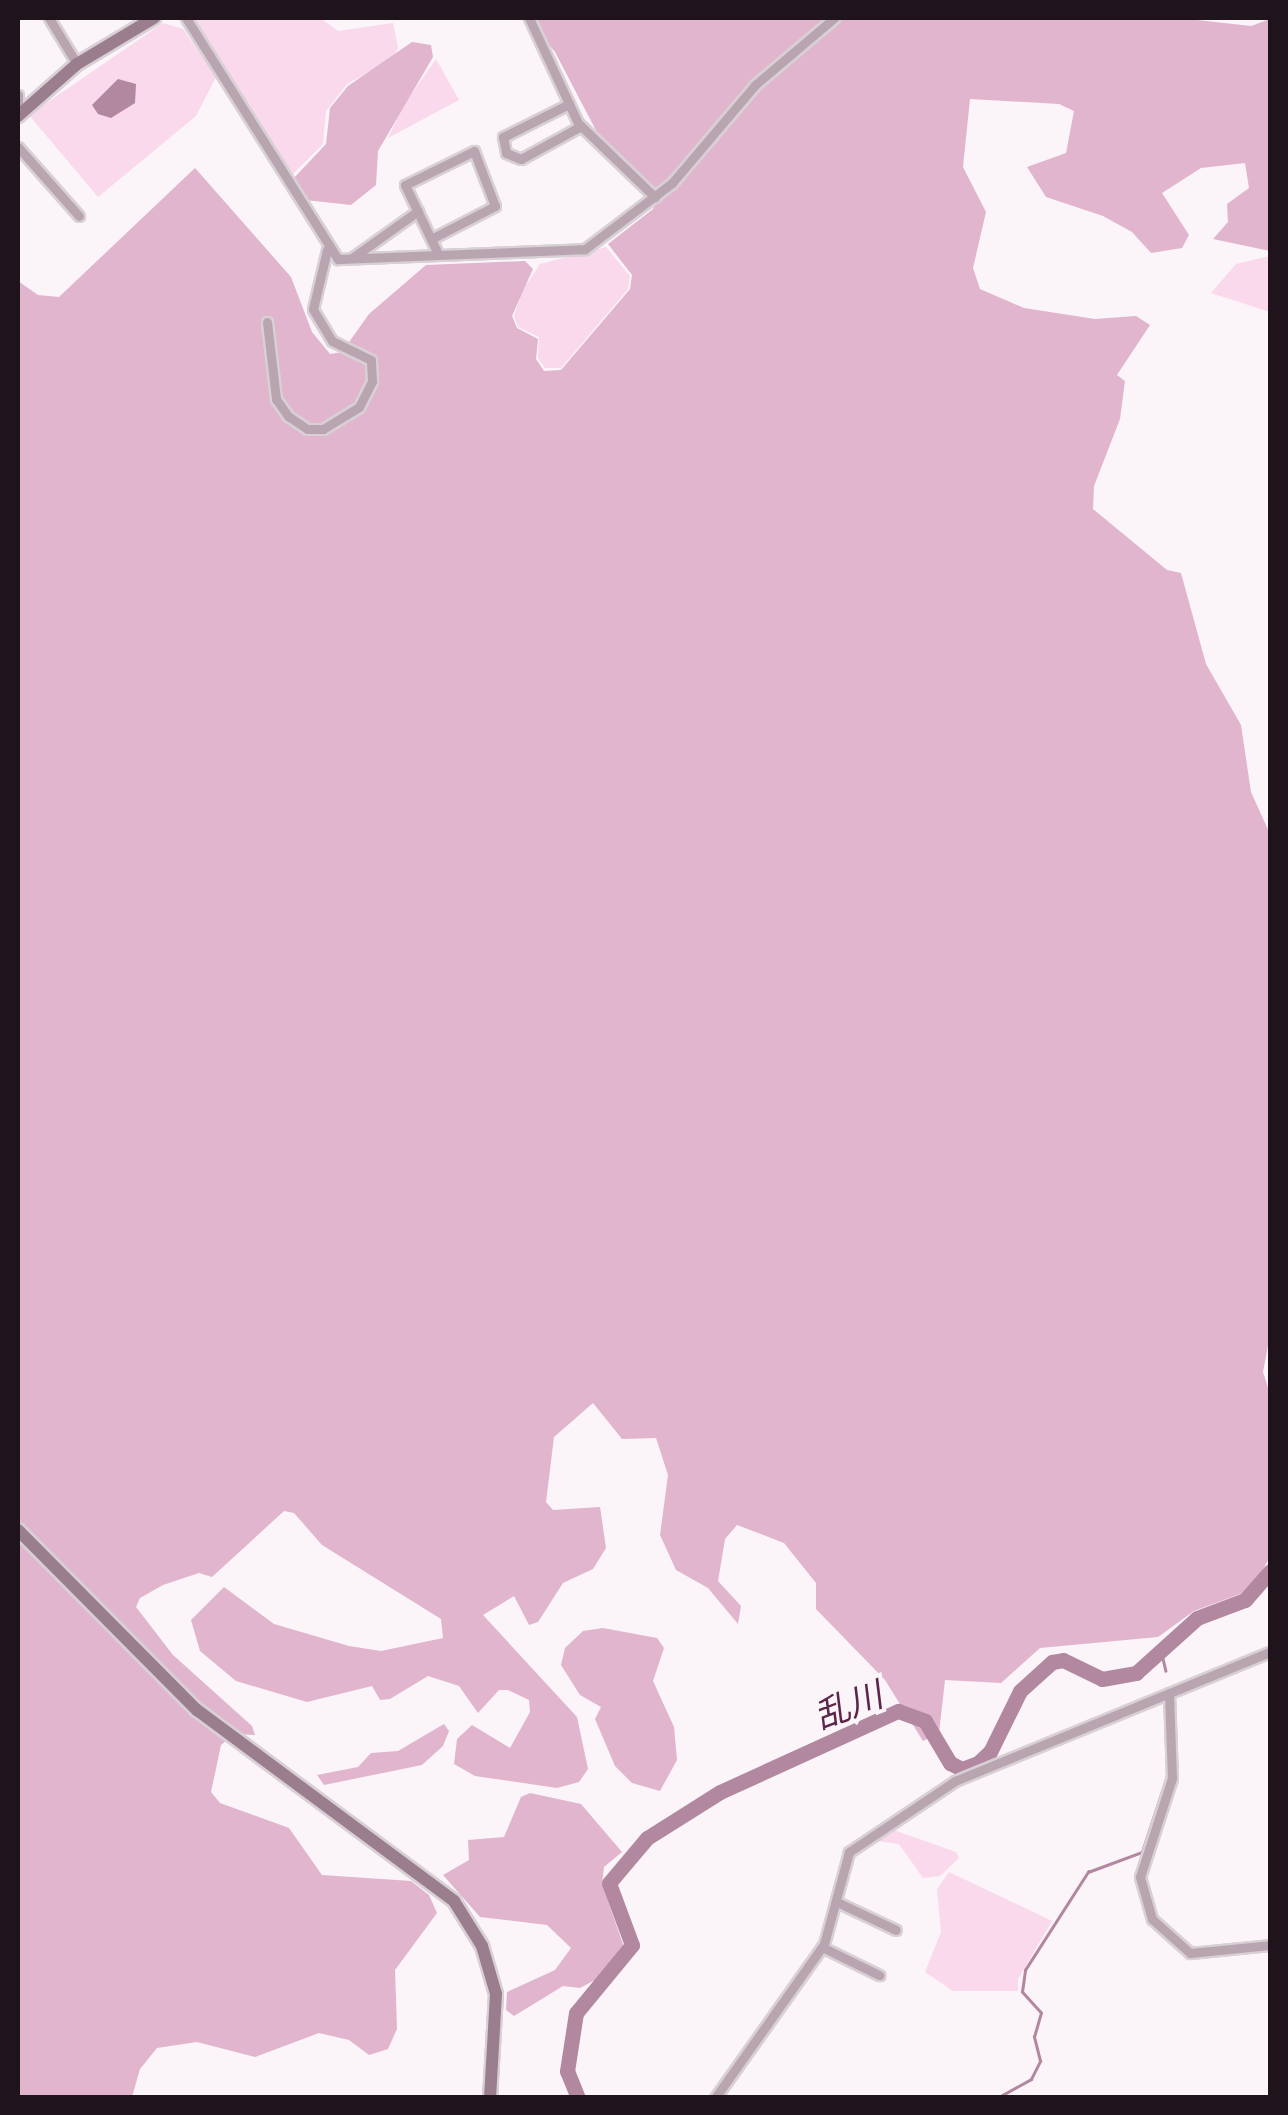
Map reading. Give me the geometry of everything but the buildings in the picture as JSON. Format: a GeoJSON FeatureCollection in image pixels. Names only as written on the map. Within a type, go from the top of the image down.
{"type":"FeatureCollection","features":[{"type":"Feature","properties":{"kind":"street"},"geometry":{"type":"LineString","coordinates":[[48,18],[78,64]]}},
{"type":"Feature","properties":{"kind":"street"},"geometry":{"type":"LineString","coordinates":[[18,115],[78,64],[154,18]]}},
{"type":"Feature","properties":{"kind":"street"},"geometry":{"type":"LineString","coordinates":[[186,18],[327,250],[338,259],[585,249],[654,198],[755,85],[834,18]]}},
{"type":"Feature","properties":{"kind":"street"},"geometry":{"type":"LineString","coordinates":[[528,18],[582,126],[654,198]]}},
{"type":"Feature","properties":{"kind":"street"},"geometry":{"type":"LineString","coordinates":[[18,94],[18,115]]}},
{"type":"Feature","properties":{"kind":"street"},"geometry":{"type":"LineString","coordinates":[[569,104],[502,137],[506,153],[521,158],[582,126]]}},
{"type":"Feature","properties":{"kind":"street"},"geometry":{"type":"LineString","coordinates":[[18,146],[78,216]]}},
{"type":"Feature","properties":{"kind":"street"},"geometry":{"type":"LineString","coordinates":[[431,239],[495,206],[474,151],[405,185],[438,254]]}},
{"type":"Feature","properties":{"kind":"street"},"geometry":{"type":"LineString","coordinates":[[352,258],[418,211]]}},
{"type":"Feature","properties":{"kind":"street"},"geometry":{"type":"LineString","coordinates":[[267,322],[276,399],[288,416],[307,429],[323,429],[359,407],[372,380],[371,360],[332,341],[313,309],[327,250]]}},
{"type":"Feature","properties":{"kind":"street"},"geometry":{"type":"LineString","coordinates":[[18,1530],[197,1710],[454,1901],[482,1946],[496,1994],[490,2098]]}},
{"type":"Feature","properties":{"kind":"street"},"geometry":{"type":"LineString","coordinates":[[715,2098],[822,1946],[849,1852],[922,1801],[1034,1745],[1270,1652]]}},
{"type":"Feature","properties":{"kind":"street"},"geometry":{"type":"LineString","coordinates":[[1169,1693],[1172,1778],[1140,1876],[1152,1919],[1190,1953],[1270,1945]]}},
{"type":"Feature","properties":{"kind":"street"},"geometry":{"type":"LineString","coordinates":[[837,1902],[896,1930]]}},
{"type":"Feature","properties":{"kind":"street"},"geometry":{"type":"LineString","coordinates":[[822,1946],[879,1975]]}},
{"type":"Feature","properties":{"kind":"shaded area"},"geometry":{"type":"Polygon","coordinates":[[[191,18],[320,18],[338,31],[393,23],[398,48],[392,59],[347,84],[326,111],[323,144],[292,175],[191,18]]]}},
{"type":"Feature","properties":{"kind":"shaded area"},"geometry":{"type":"Polygon","coordinates":[[[527,18],[1179,18],[1251,26],[1270,19],[1270,251],[1213,239],[1228,222],[1227,204],[1249,188],[1245,163],[1201,168],[1162,193],[1189,235],[1182,248],[1151,253],[1132,232],[1103,216],[1046,197],[1027,167],[1066,153],[1074,111],[1059,104],[970,99],[963,167],[986,212],[973,268],[980,289],[1024,308],[1095,319],[1136,316],[1150,325],[1117,375],[1125,381],[1120,419],[1094,486],[1093,509],[1167,570],[1181,573],[1206,664],[1241,725],[1251,792],[1270,834],[1270,1335],[1263,1372],[1270,1394],[1270,1557],[1251,1590],[1194,1611],[1158,1637],[1040,1648],[1001,1683],[945,1680],[939,1733],[923,1741],[885,1680],[816,1609],[816,1583],[784,1543],[737,1525],[725,1539],[718,1581],[741,1606],[738,1624],[708,1588],[676,1570],[660,1535],[668,1475],[656,1438],[622,1439],[593,1403],[554,1437],[546,1502],[553,1510],[600,1507],[606,1548],[593,1569],[563,1583],[538,1622],[529,1625],[514,1596],[483,1615],[577,1717],[588,1769],[579,1782],[557,1788],[475,1776],[454,1764],[457,1739],[472,1725],[510,1748],[530,1712],[529,1700],[508,1690],[499,1690],[478,1713],[459,1686],[428,1676],[390,1699],[380,1700],[372,1686],[307,1702],[236,1681],[200,1651],[191,1620],[224,1587],[274,1624],[349,1646],[381,1651],[443,1638],[441,1619],[322,1545],[294,1513],[284,1511],[212,1577],[199,1573],[163,1585],[140,1598],[136,1607],[173,1655],[252,1726],[255,1735],[234,1734],[221,1745],[211,1792],[220,1803],[289,1828],[322,1875],[411,1881],[429,1895],[437,1913],[395,1970],[397,2029],[388,2049],[369,2055],[349,2040],[319,2033],[255,2057],[197,2042],[157,2048],[140,2069],[132,2097],[18,2097],[18,281],[38,295],[59,297],[195,168],[291,277],[312,332],[330,354],[342,352],[369,314],[426,265],[525,261],[533,269],[512,316],[517,328],[538,339],[536,359],[544,371],[561,370],[630,289],[632,275],[608,244],[653,209],[660,192],[600,138],[555,52],[527,18]]]}},
{"type":"Feature","properties":{"kind":"shaded area"},"geometry":{"type":"Polygon","coordinates":[[[163,23],[183,29],[216,77],[196,116],[98,197],[29,115],[163,23]]]}},
{"type":"Feature","properties":{"kind":"shaded area"},"geometry":{"type":"Polygon","coordinates":[[[412,42],[431,45],[433,57],[378,151],[376,185],[351,205],[305,200],[293,179],[326,144],[330,108],[348,86],[412,42]]]}},
{"type":"Feature","properties":{"kind":"shaded area"},"geometry":{"type":"Polygon","coordinates":[[[436,59],[459,100],[388,138],[404,105],[436,59]]]}},
{"type":"Feature","properties":{"kind":"shaded area"},"geometry":{"type":"Polygon","coordinates":[[[118,79],[136,84],[135,103],[111,118],[98,114],[92,105],[118,79]]]}},
{"type":"Feature","properties":{"kind":"shaded area"},"geometry":{"type":"Polygon","coordinates":[[[606,247],[630,276],[628,289],[561,368],[545,368],[538,358],[539,337],[518,327],[514,316],[523,290],[540,264],[606,247]]]}},
{"type":"Feature","properties":{"kind":"shaded area"},"geometry":{"type":"Polygon","coordinates":[[[1270,256],[1270,312],[1211,293],[1236,264],[1270,256]]]}},
{"type":"Feature","properties":{"kind":"shaded area"},"geometry":{"type":"Polygon","coordinates":[[[603,1628],[657,1638],[664,1648],[653,1681],[674,1727],[677,1760],[660,1791],[632,1783],[615,1766],[595,1719],[601,1707],[580,1695],[561,1665],[565,1648],[583,1631],[603,1628]]]}},
{"type":"Feature","properties":{"kind":"shaded area"},"geometry":{"type":"Polygon","coordinates":[[[444,1724],[449,1731],[443,1746],[422,1765],[324,1785],[317,1775],[358,1767],[371,1753],[398,1751],[444,1724]]]}},
{"type":"Feature","properties":{"kind":"shaded area"},"geometry":{"type":"Polygon","coordinates":[[[530,1793],[581,1804],[622,1852],[604,1867],[602,1884],[625,1950],[610,1972],[580,1988],[563,1986],[514,2016],[506,2010],[507,1992],[555,1970],[571,1948],[547,1925],[480,1917],[443,1875],[469,1860],[468,1840],[504,1837],[521,1797],[530,1793]]]}},
{"type":"Feature","properties":{"kind":"shaded area"},"geometry":{"type":"Polygon","coordinates":[[[891,1829],[956,1852],[959,1858],[940,1876],[923,1878],[899,1844],[877,1841],[891,1829]]]}},
{"type":"Feature","properties":{"kind":"shaded area"},"geometry":{"type":"Polygon","coordinates":[[[949,1872],[1052,1921],[1018,1979],[1018,1991],[953,1991],[925,1972],[941,1932],[937,1889],[949,1872]]]}},
{"type":"Feature","properties":{"kind":"waterway","name":"乱川"},"geometry":{"type":"LineString","coordinates":[[578,2098],[567,2071],[576,2013],[632,1945],[609,1883],[647,1838],[720,1792],[898,1711],[925,1721],[950,1763],[962,1769],[978,1763],[990,1752],[1020,1691],[1052,1662],[1063,1660],[1102,1679],[1136,1673],[1197,1618],[1245,1600],[1270,1571]]}},
{"type":"Feature","properties":{"kind":"waterway"},"geometry":{"type":"LineString","coordinates":[[1162,1654],[1166,1671]]}},
{"type":"Feature","properties":{"kind":"waterway"},"geometry":{"type":"LineString","coordinates":[[997,2098],[1031,2079],[1040,2061],[1034,2037],[1041,2013],[1022,1992],[1025,1970],[1088,1872],[1142,1852],[1168,1773]]}}]}
